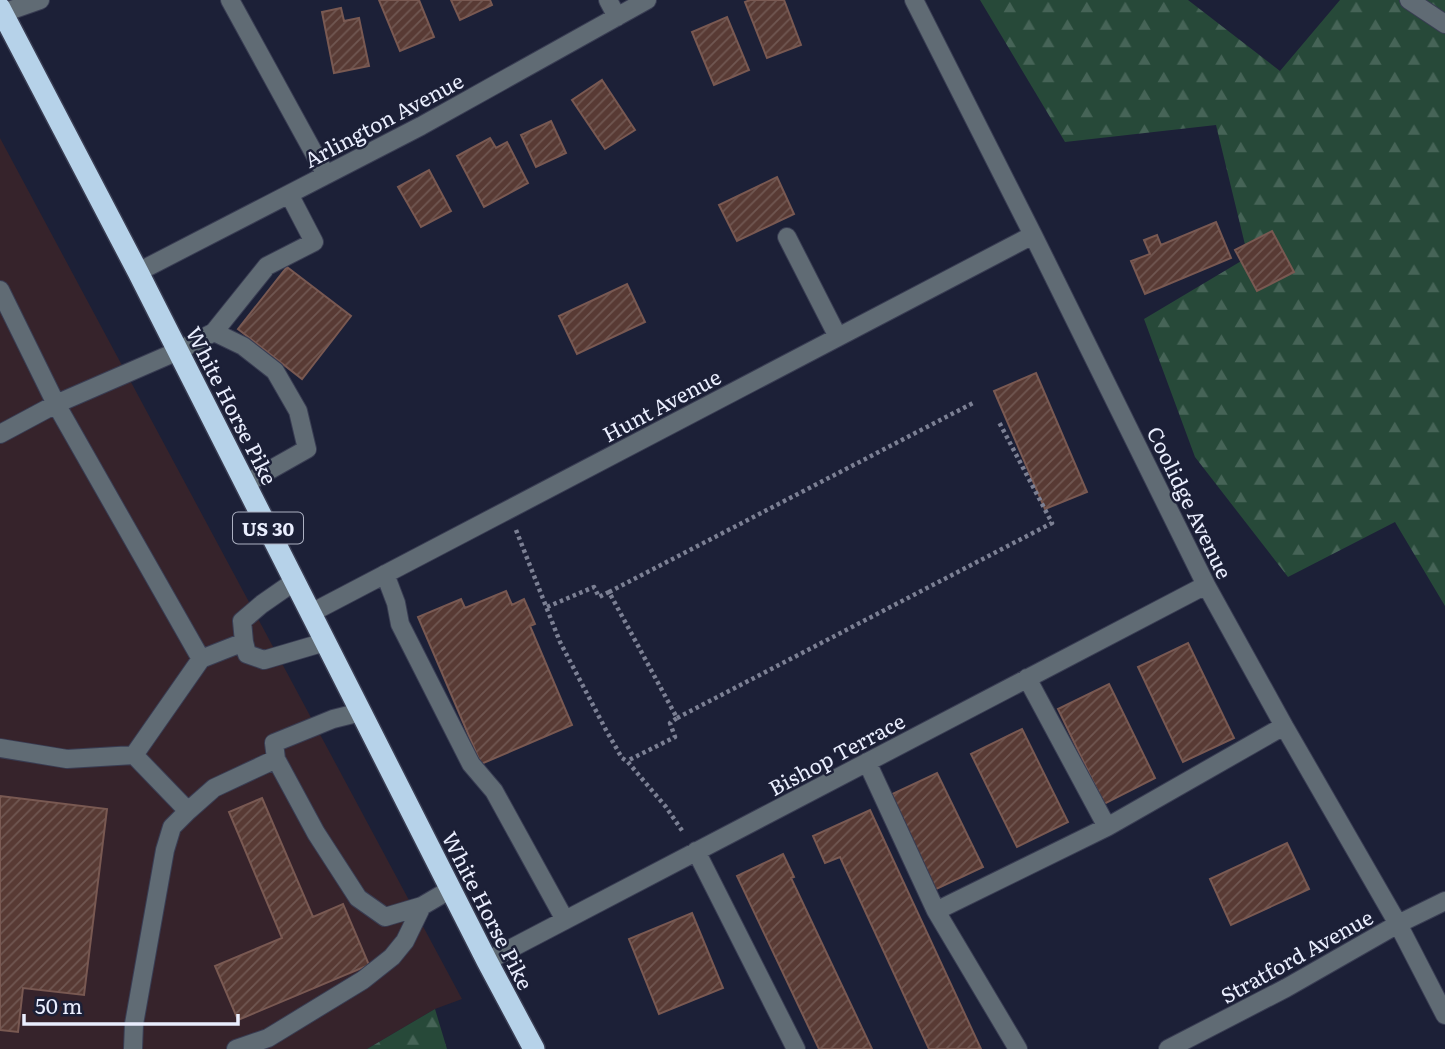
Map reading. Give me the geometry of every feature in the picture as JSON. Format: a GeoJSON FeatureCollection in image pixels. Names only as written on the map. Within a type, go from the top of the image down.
{"type":"FeatureCollection","features":[{"type":"Feature","properties":{"kind":"highway","name":"White Horse Pike"},"geometry":{"type":"LineString","coordinates":[[1,12],[138,272],[534,1049]]}},
{"type":"Feature","properties":{"kind":"street"},"geometry":{"type":"LineString","coordinates":[[1,12],[40,0]]}},
{"type":"Feature","properties":{"kind":"street"},"geometry":{"type":"LineString","coordinates":[[230,0],[326,175]]}},
{"type":"Feature","properties":{"kind":"street"},"geometry":{"type":"LineString","coordinates":[[608,0],[617,17]]}},
{"type":"Feature","properties":{"kind":"street","name":"Arlington Avenue"},"geometry":{"type":"LineString","coordinates":[[138,272],[421,126],[647,0]]}},
{"type":"Feature","properties":{"kind":"street","name":"Coolidge Avenue"},"geometry":{"type":"LineString","coordinates":[[914,0],[1206,585],[1398,924],[1445,1015]]}},
{"type":"Feature","properties":{"kind":"street"},"geometry":{"type":"LineString","coordinates":[[1409,0],[1445,24]]}},
{"type":"Feature","properties":{"kind":"street"},"geometry":{"type":"LineString","coordinates":[[0,435],[56,404],[178,351],[214,332],[267,266],[314,242],[289,194]]}},
{"type":"Feature","properties":{"kind":"street","name":"Hunt Avenue"},"geometry":{"type":"LineString","coordinates":[[311,613],[1033,235]]}},
{"type":"Feature","properties":{"kind":"street"},"geometry":{"type":"LineString","coordinates":[[787,237],[838,337]]}},
{"type":"Feature","properties":{"kind":"street"},"geometry":{"type":"LineString","coordinates":[[0,290],[56,404],[201,659]]}},
{"type":"Feature","properties":{"kind":"street"},"geometry":{"type":"LineString","coordinates":[[214,332],[243,345],[275,371],[298,411],[307,449],[245,484]]}},
{"type":"Feature","properties":{"kind":"street"},"geometry":{"type":"LineString","coordinates":[[385,574],[409,644],[471,764],[494,791],[565,920]]}},
{"type":"Feature","properties":{"kind":"street"},"geometry":{"type":"LineString","coordinates":[[295,581],[242,621],[247,654],[264,660],[325,642]]}},
{"type":"Feature","properties":{"kind":"street","name":"Bishop Terrace"},"geometry":{"type":"LineString","coordinates":[[487,961],[1206,585]]}},
{"type":"Feature","properties":{"kind":"street"},"geometry":{"type":"LineString","coordinates":[[134,755],[201,659],[244,642]]}},
{"type":"Feature","properties":{"kind":"street"},"geometry":{"type":"LineString","coordinates":[[1027,678],[1107,827]]}},
{"type":"Feature","properties":{"kind":"street"},"geometry":{"type":"LineString","coordinates":[[361,712],[333,719],[274,743],[276,760],[316,833],[358,898],[385,917],[422,906],[451,889]]}},
{"type":"Feature","properties":{"kind":"street"},"geometry":{"type":"LineString","coordinates":[[936,911],[1107,827],[1284,726]]}},
{"type":"Feature","properties":{"kind":"street"},"geometry":{"type":"LineString","coordinates":[[0,748],[67,759],[134,755],[188,811]]}},
{"type":"Feature","properties":{"kind":"street"},"geometry":{"type":"LineString","coordinates":[[134,1049],[134,1024],[165,850],[172,827],[214,788],[276,760]]}},
{"type":"Feature","properties":{"kind":"street"},"geometry":{"type":"LineString","coordinates":[[867,762],[936,911],[1018,1049]]}},
{"type":"Feature","properties":{"kind":"street"},"geometry":{"type":"LineString","coordinates":[[696,851],[796,1049]]}},
{"type":"Feature","properties":{"kind":"street","name":"Stratford Avenue"},"geometry":{"type":"LineString","coordinates":[[1168,1049],[1445,901]]}},
{"type":"Feature","properties":{"kind":"street"},"geometry":{"type":"LineString","coordinates":[[236,1049],[268,1038],[363,980],[391,957],[405,941],[422,906]]}},
{"type":"Feature","properties":{"kind":"path"},"geometry":{"type":"LineString","coordinates":[[547,607],[594,587],[599,597],[975,402]]}},
{"type":"Feature","properties":{"kind":"path"},"geometry":{"type":"LineString","coordinates":[[627,761],[675,737],[670,723],[677,718],[1052,523],[999,422]]}},
{"type":"Feature","properties":{"kind":"path"},"geometry":{"type":"LineString","coordinates":[[508,510],[560,642],[606,730],[622,758],[666,807],[696,851]]}},
{"type":"Feature","properties":{"kind":"path"},"geometry":{"type":"LineString","coordinates":[[609,592],[677,718]]}},
{"type":"Feature","properties":{"kind":"shaded area"},"geometry":{"type":"Polygon","coordinates":[[[0,138],[462,999],[435,1009],[367,1049],[0,1049],[0,138]]]}},
{"type":"Feature","properties":{"kind":"green space"},"geometry":{"type":"Polygon","coordinates":[[[980,0],[1188,0],[1280,71],[1340,0],[1445,0],[1445,606],[1395,522],[1288,577],[1195,457],[1144,319],[1248,257],[1216,125],[1065,142],[980,0]]]}},
{"type":"Feature","properties":{"kind":"green space"},"geometry":{"type":"Polygon","coordinates":[[[435,1009],[447,1049],[367,1049],[435,1009]]]}},
{"type":"Feature","properties":{"kind":"building"},"geometry":{"type":"Polygon","coordinates":[[[379,0],[419,0],[434,37],[400,51],[379,0]]]}},
{"type":"Feature","properties":{"kind":"building"},"geometry":{"type":"Polygon","coordinates":[[[451,0],[490,0],[492,5],[460,20],[451,0]]]}},
{"type":"Feature","properties":{"kind":"building"},"geometry":{"type":"Polygon","coordinates":[[[784,0],[801,45],[767,58],[745,2],[784,0]]]}},
{"type":"Feature","properties":{"kind":"building"},"geometry":{"type":"Polygon","coordinates":[[[341,8],[344,21],[359,18],[369,66],[334,73],[322,12],[341,8]]]}},
{"type":"Feature","properties":{"kind":"building"},"geometry":{"type":"Polygon","coordinates":[[[727,17],[749,70],[714,85],[692,32],[727,17]]]}},
{"type":"Feature","properties":{"kind":"building"},"geometry":{"type":"Polygon","coordinates":[[[602,80],[635,130],[605,149],[572,100],[602,80]]]}},
{"type":"Feature","properties":{"kind":"building"},"geometry":{"type":"Polygon","coordinates":[[[551,121],[566,153],[536,167],[521,135],[551,121]]]}},
{"type":"Feature","properties":{"kind":"building"},"geometry":{"type":"Polygon","coordinates":[[[490,138],[496,148],[507,142],[528,183],[484,207],[457,156],[490,138]]]}},
{"type":"Feature","properties":{"kind":"building"},"geometry":{"type":"Polygon","coordinates":[[[429,170],[451,211],[421,227],[398,187],[429,170]]]}},
{"type":"Feature","properties":{"kind":"building"},"geometry":{"type":"Polygon","coordinates":[[[777,177],[794,214],[737,241],[719,205],[777,177]]]}},
{"type":"Feature","properties":{"kind":"building"},"geometry":{"type":"Polygon","coordinates":[[[1216,222],[1231,258],[1145,294],[1131,261],[1150,254],[1144,240],[1157,235],[1161,245],[1216,222]]]}},
{"type":"Feature","properties":{"kind":"building"},"geometry":{"type":"Polygon","coordinates":[[[1272,231],[1294,272],[1257,291],[1235,250],[1272,231]]]}},
{"type":"Feature","properties":{"kind":"building"},"geometry":{"type":"Polygon","coordinates":[[[287,267],[351,316],[302,379],[238,329],[287,267]]]}},
{"type":"Feature","properties":{"kind":"building"},"geometry":{"type":"Polygon","coordinates":[[[627,284],[645,322],[577,354],[559,316],[627,284]]]}},
{"type":"Feature","properties":{"kind":"building"},"geometry":{"type":"Polygon","coordinates":[[[1036,373],[1087,492],[1045,509],[994,391],[1036,373]]]}},
{"type":"Feature","properties":{"kind":"building"},"geometry":{"type":"Polygon","coordinates":[[[506,591],[512,605],[524,599],[535,624],[530,626],[572,725],[481,764],[418,617],[461,599],[465,608],[506,591]]]}},
{"type":"Feature","properties":{"kind":"building"},"geometry":{"type":"Polygon","coordinates":[[[1188,643],[1234,738],[1183,762],[1138,667],[1188,643]]]}},
{"type":"Feature","properties":{"kind":"building"},"geometry":{"type":"Polygon","coordinates":[[[1109,684],[1155,778],[1104,804],[1058,709],[1109,684]]]}},
{"type":"Feature","properties":{"kind":"building"},"geometry":{"type":"Polygon","coordinates":[[[1022,729],[1068,822],[1017,847],[971,754],[1022,729]]]}},
{"type":"Feature","properties":{"kind":"building"},"geometry":{"type":"Polygon","coordinates":[[[937,773],[983,867],[932,891],[886,797],[937,773]]]}},
{"type":"Feature","properties":{"kind":"building"},"geometry":{"type":"Polygon","coordinates":[[[0,796],[107,809],[84,995],[23,988],[18,1032],[0,1030],[0,796]]]}},
{"type":"Feature","properties":{"kind":"building"},"geometry":{"type":"Polygon","coordinates":[[[262,798],[313,917],[343,904],[369,965],[238,1020],[215,966],[282,938],[229,812],[262,798]]]}},
{"type":"Feature","properties":{"kind":"building"},"geometry":{"type":"Polygon","coordinates":[[[870,810],[981,1049],[929,1049],[840,857],[825,863],[813,836],[870,810]]]}},
{"type":"Feature","properties":{"kind":"building"},"geometry":{"type":"Polygon","coordinates":[[[1287,843],[1309,889],[1231,925],[1210,879],[1287,843]]]}},
{"type":"Feature","properties":{"kind":"building"},"geometry":{"type":"Polygon","coordinates":[[[783,854],[794,877],[791,878],[872,1049],[819,1049],[737,876],[783,854]]]}},
{"type":"Feature","properties":{"kind":"building"},"geometry":{"type":"Polygon","coordinates":[[[692,913],[723,988],[659,1014],[629,939],[692,913]]]}}]}
